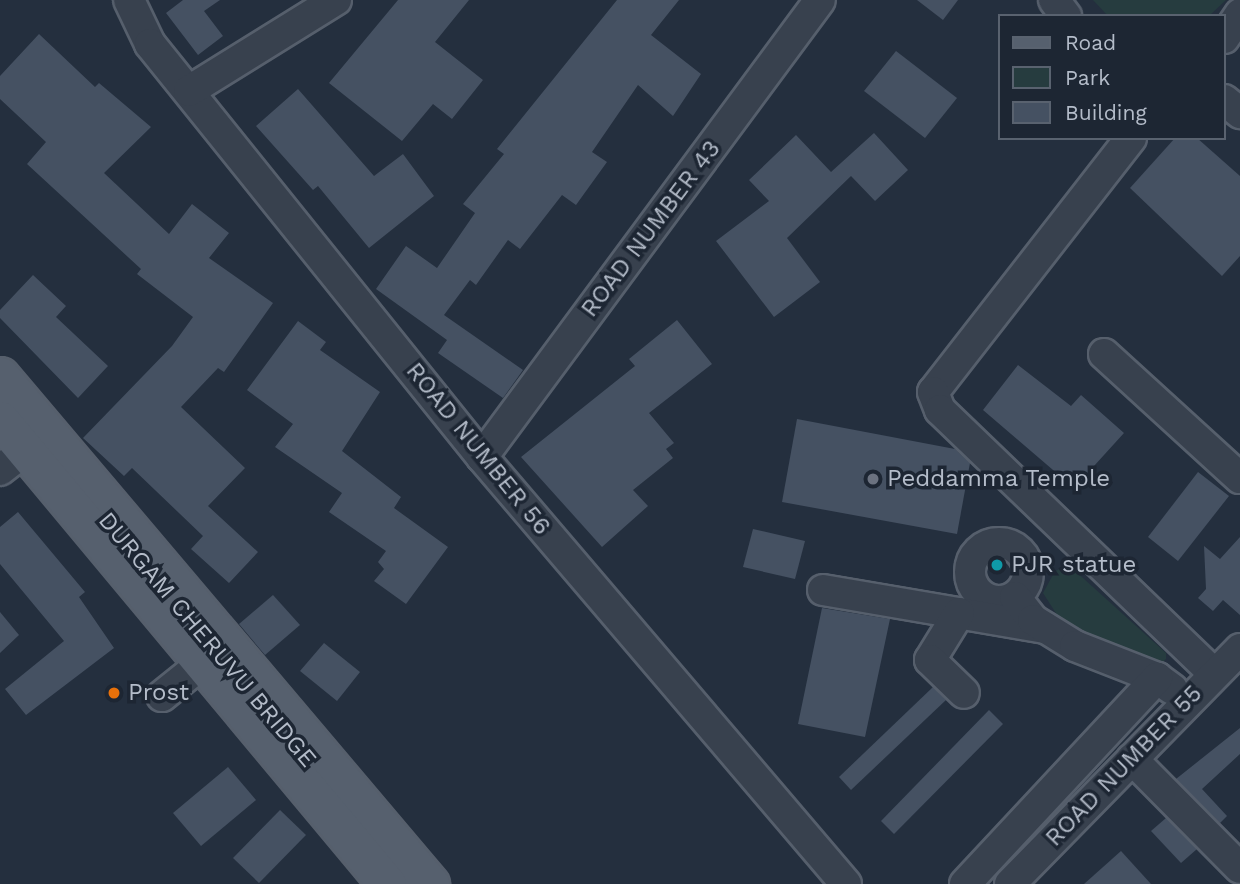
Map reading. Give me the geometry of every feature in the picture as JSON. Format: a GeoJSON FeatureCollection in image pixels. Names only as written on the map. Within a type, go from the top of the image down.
{"type":"FeatureCollection","features":[{"type":"Feature","properties":{"kind":"main road"},"geometry":{"type":"LineString","coordinates":[[0,376],[430,884]]}},
{"type":"Feature","properties":{"kind":"main road","name":"DURGAM CHERUVU BRIDGE"},"geometry":{"type":"LineString","coordinates":[[0,395],[416,884]]}},
{"type":"Feature","properties":{"kind":"main road","name":"DURGAM CHERUVU BRIDGE"},"geometry":{"type":"LineString","coordinates":[[0,420],[387,884]]}},
{"type":"Feature","properties":{"kind":"main road"},"geometry":{"type":"LineString","coordinates":[[5,457],[192,672],[369,884]]}},
{"type":"Feature","properties":{"kind":"street","name":"ROAD NUMBER 56"},"geometry":{"type":"LineString","coordinates":[[129,0],[150,44],[482,457],[846,884]]}},
{"type":"Feature","properties":{"kind":"street"},"geometry":{"type":"LineString","coordinates":[[189,91],[336,0]]}},
{"type":"Feature","properties":{"kind":"street","name":"ROAD NUMBER 43"},"geometry":{"type":"LineString","coordinates":[[482,457],[820,0]]}},
{"type":"Feature","properties":{"kind":"street"},"geometry":{"type":"LineString","coordinates":[[1226,35],[1240,14]]}},
{"type":"Feature","properties":{"kind":"street"},"geometry":{"type":"LineString","coordinates":[[1226,102],[1240,114]]}},
{"type":"Feature","properties":{"kind":"street"},"geometry":{"type":"LineString","coordinates":[[1129,140],[941,377],[933,392],[940,410],[1213,673]]}},
{"type":"Feature","properties":{"kind":"street"},"geometry":{"type":"LineString","coordinates":[[1104,354],[1240,478]]}},
{"type":"Feature","properties":{"kind":"street"},"geometry":{"type":"LineString","coordinates":[[1014,547],[1046,510]]}},
{"type":"Feature","properties":{"kind":"street"},"geometry":{"type":"LineString","coordinates":[[999,543],[1014,547],[1024,557],[1029,571],[1025,586],[1014,597],[1000,601],[985,597],[974,587],[970,573],[974,558],[984,547],[999,543]]}},
{"type":"Feature","properties":{"kind":"street"},"geometry":{"type":"LineString","coordinates":[[823,590],[1045,628]]}},
{"type":"Feature","properties":{"kind":"street"},"geometry":{"type":"LineString","coordinates":[[1014,597],[1045,628],[1074,646],[1157,678],[1188,701]]}},
{"type":"Feature","properties":{"kind":"street"},"geometry":{"type":"LineString","coordinates":[[960,613],[930,660],[964,693]]}},
{"type":"Feature","properties":{"kind":"street","name":"ROAD NUMBER 55"},"geometry":{"type":"LineString","coordinates":[[1010,884],[1213,673],[1240,649]]}},
{"type":"Feature","properties":{"kind":"street"},"geometry":{"type":"LineString","coordinates":[[163,696],[192,672]]}},
{"type":"Feature","properties":{"kind":"street"},"geometry":{"type":"LineString","coordinates":[[965,884],[1157,678]]}},
{"type":"Feature","properties":{"kind":"street"},"geometry":{"type":"LineString","coordinates":[[1132,759],[1240,868]]}},
{"type":"Feature","properties":{"kind":"green space"},"geometry":{"type":"Polygon","coordinates":[[[1093,0],[1226,0],[1211,14],[1106,14],[1093,0]]]}},
{"type":"Feature","properties":{"kind":"green space"},"geometry":{"type":"Polygon","coordinates":[[[1062,568],[1073,569],[1166,653],[1166,659],[1158,666],[1083,638],[1059,618],[1043,593],[1055,571],[1062,568]]]}},
{"type":"Feature","properties":{"kind":"building"},"geometry":{"type":"Polygon","coordinates":[[[183,0],[220,0],[204,11],[223,36],[198,55],[166,13],[183,0]]]}},
{"type":"Feature","properties":{"kind":"building"},"geometry":{"type":"Polygon","coordinates":[[[398,0],[469,0],[435,42],[483,80],[452,119],[433,104],[402,141],[329,83],[398,0]]]}},
{"type":"Feature","properties":{"kind":"building"},"geometry":{"type":"Polygon","coordinates":[[[617,0],[679,0],[651,35],[701,74],[673,116],[638,85],[592,152],[607,162],[576,205],[562,195],[520,249],[508,240],[476,285],[470,280],[444,315],[523,370],[503,398],[438,353],[447,340],[376,289],[406,246],[437,268],[475,213],[463,204],[504,154],[497,149],[617,0]]]}},
{"type":"Feature","properties":{"kind":"building"},"geometry":{"type":"Polygon","coordinates":[[[917,0],[958,0],[943,20],[917,0]]]}},
{"type":"Feature","properties":{"kind":"building"},"geometry":{"type":"Polygon","coordinates":[[[39,34],[95,87],[99,83],[151,127],[104,173],[169,234],[192,204],[229,233],[209,258],[273,303],[224,372],[218,368],[181,407],[245,468],[208,506],[258,552],[229,583],[191,549],[203,536],[132,468],[124,476],[83,438],[172,346],[193,317],[137,274],[141,269],[27,164],[46,142],[0,99],[0,76],[39,34]]]}},
{"type":"Feature","properties":{"kind":"building"},"geometry":{"type":"Polygon","coordinates":[[[896,51],[957,98],[925,138],[864,91],[896,51]]]}},
{"type":"Feature","properties":{"kind":"building"},"geometry":{"type":"Polygon","coordinates":[[[298,89],[374,176],[403,154],[434,196],[369,248],[318,186],[313,190],[256,126],[298,89]]]}},
{"type":"Feature","properties":{"kind":"building"},"geometry":{"type":"Polygon","coordinates":[[[874,133],[908,170],[875,201],[851,176],[787,238],[820,282],[774,317],[716,241],[769,201],[749,180],[796,135],[831,172],[874,133]]]}},
{"type":"Feature","properties":{"kind":"building"},"geometry":{"type":"Polygon","coordinates":[[[1173,140],[1199,140],[1240,176],[1240,256],[1222,276],[1130,188],[1173,140]]]}},
{"type":"Feature","properties":{"kind":"building"},"geometry":{"type":"Polygon","coordinates":[[[33,275],[66,306],[56,317],[108,366],[78,398],[0,318],[0,310],[33,275]]]}},
{"type":"Feature","properties":{"kind":"building"},"geometry":{"type":"Polygon","coordinates":[[[677,320],[712,364],[649,413],[674,443],[666,449],[673,458],[633,490],[648,506],[602,547],[521,457],[635,366],[629,359],[677,320]]]}},
{"type":"Feature","properties":{"kind":"building"},"geometry":{"type":"Polygon","coordinates":[[[298,321],[326,342],[320,350],[380,392],[342,451],[401,497],[394,508],[448,547],[406,604],[374,581],[384,569],[378,562],[386,551],[329,512],[342,493],[275,447],[293,424],[247,390],[298,321]]]}},
{"type":"Feature","properties":{"kind":"building"},"geometry":{"type":"Polygon","coordinates":[[[1018,365],[1071,406],[1081,395],[1124,433],[1074,488],[983,410],[1018,365]]]}},
{"type":"Feature","properties":{"kind":"building"},"geometry":{"type":"Polygon","coordinates":[[[797,419],[955,449],[970,463],[957,534],[782,502],[797,419]]]}},
{"type":"Feature","properties":{"kind":"building"},"geometry":{"type":"Polygon","coordinates":[[[1198,472],[1229,496],[1178,561],[1148,537],[1198,472]]]}},
{"type":"Feature","properties":{"kind":"building"},"geometry":{"type":"Polygon","coordinates":[[[18,512],[85,592],[79,597],[114,648],[26,715],[5,689],[64,641],[0,564],[0,527],[18,512]]]}},
{"type":"Feature","properties":{"kind":"building"},"geometry":{"type":"Polygon","coordinates":[[[753,529],[805,541],[795,579],[743,567],[753,529]]]}},
{"type":"Feature","properties":{"kind":"building"},"geometry":{"type":"Polygon","coordinates":[[[1240,537],[1240,615],[1223,600],[1213,611],[1198,598],[1206,589],[1204,546],[1220,559],[1240,537]]]}},
{"type":"Feature","properties":{"kind":"building"},"geometry":{"type":"Polygon","coordinates":[[[273,595],[300,625],[265,655],[239,624],[273,595]]]}},
{"type":"Feature","properties":{"kind":"building"},"geometry":{"type":"Polygon","coordinates":[[[822,608],[890,619],[865,737],[798,724],[822,608]]]}},
{"type":"Feature","properties":{"kind":"building"},"geometry":{"type":"Polygon","coordinates":[[[0,612],[19,635],[0,653],[0,612]]]}},
{"type":"Feature","properties":{"kind":"building"},"geometry":{"type":"Polygon","coordinates":[[[324,643],[360,672],[337,701],[300,671],[324,643]]]}},
{"type":"Feature","properties":{"kind":"building"},"geometry":{"type":"Polygon","coordinates":[[[933,687],[946,700],[851,790],[839,777],[933,687]]]}},
{"type":"Feature","properties":{"kind":"building"},"geometry":{"type":"Polygon","coordinates":[[[989,710],[1003,724],[894,834],[881,821],[989,710]]]}},
{"type":"Feature","properties":{"kind":"building"},"geometry":{"type":"Polygon","coordinates":[[[1240,728],[1240,754],[1202,789],[1227,816],[1220,823],[1176,779],[1240,728]]]}},
{"type":"Feature","properties":{"kind":"building"},"geometry":{"type":"Polygon","coordinates":[[[228,767],[256,800],[201,846],[173,813],[228,767]]]}},
{"type":"Feature","properties":{"kind":"building"},"geometry":{"type":"Polygon","coordinates":[[[280,810],[306,835],[259,883],[233,858],[280,810]]]}},
{"type":"Feature","properties":{"kind":"building"},"geometry":{"type":"Polygon","coordinates":[[[1166,818],[1197,849],[1181,863],[1151,831],[1166,818]]]}},
{"type":"Feature","properties":{"kind":"building"},"geometry":{"type":"Polygon","coordinates":[[[1121,851],[1151,884],[1084,884],[1121,851]]]}},
{"type":"Feature","properties":{"kind":"place","name":"Peddamma Temple"},"geometry":{"type":"Point","coordinates":[873,479]}},
{"type":"Feature","properties":{"kind":"place","name":"PJR statue"},"geometry":{"type":"Point","coordinates":[997,565]}},
{"type":"Feature","properties":{"kind":"place","name":"Prost"},"geometry":{"type":"Point","coordinates":[114,693]}}]}
